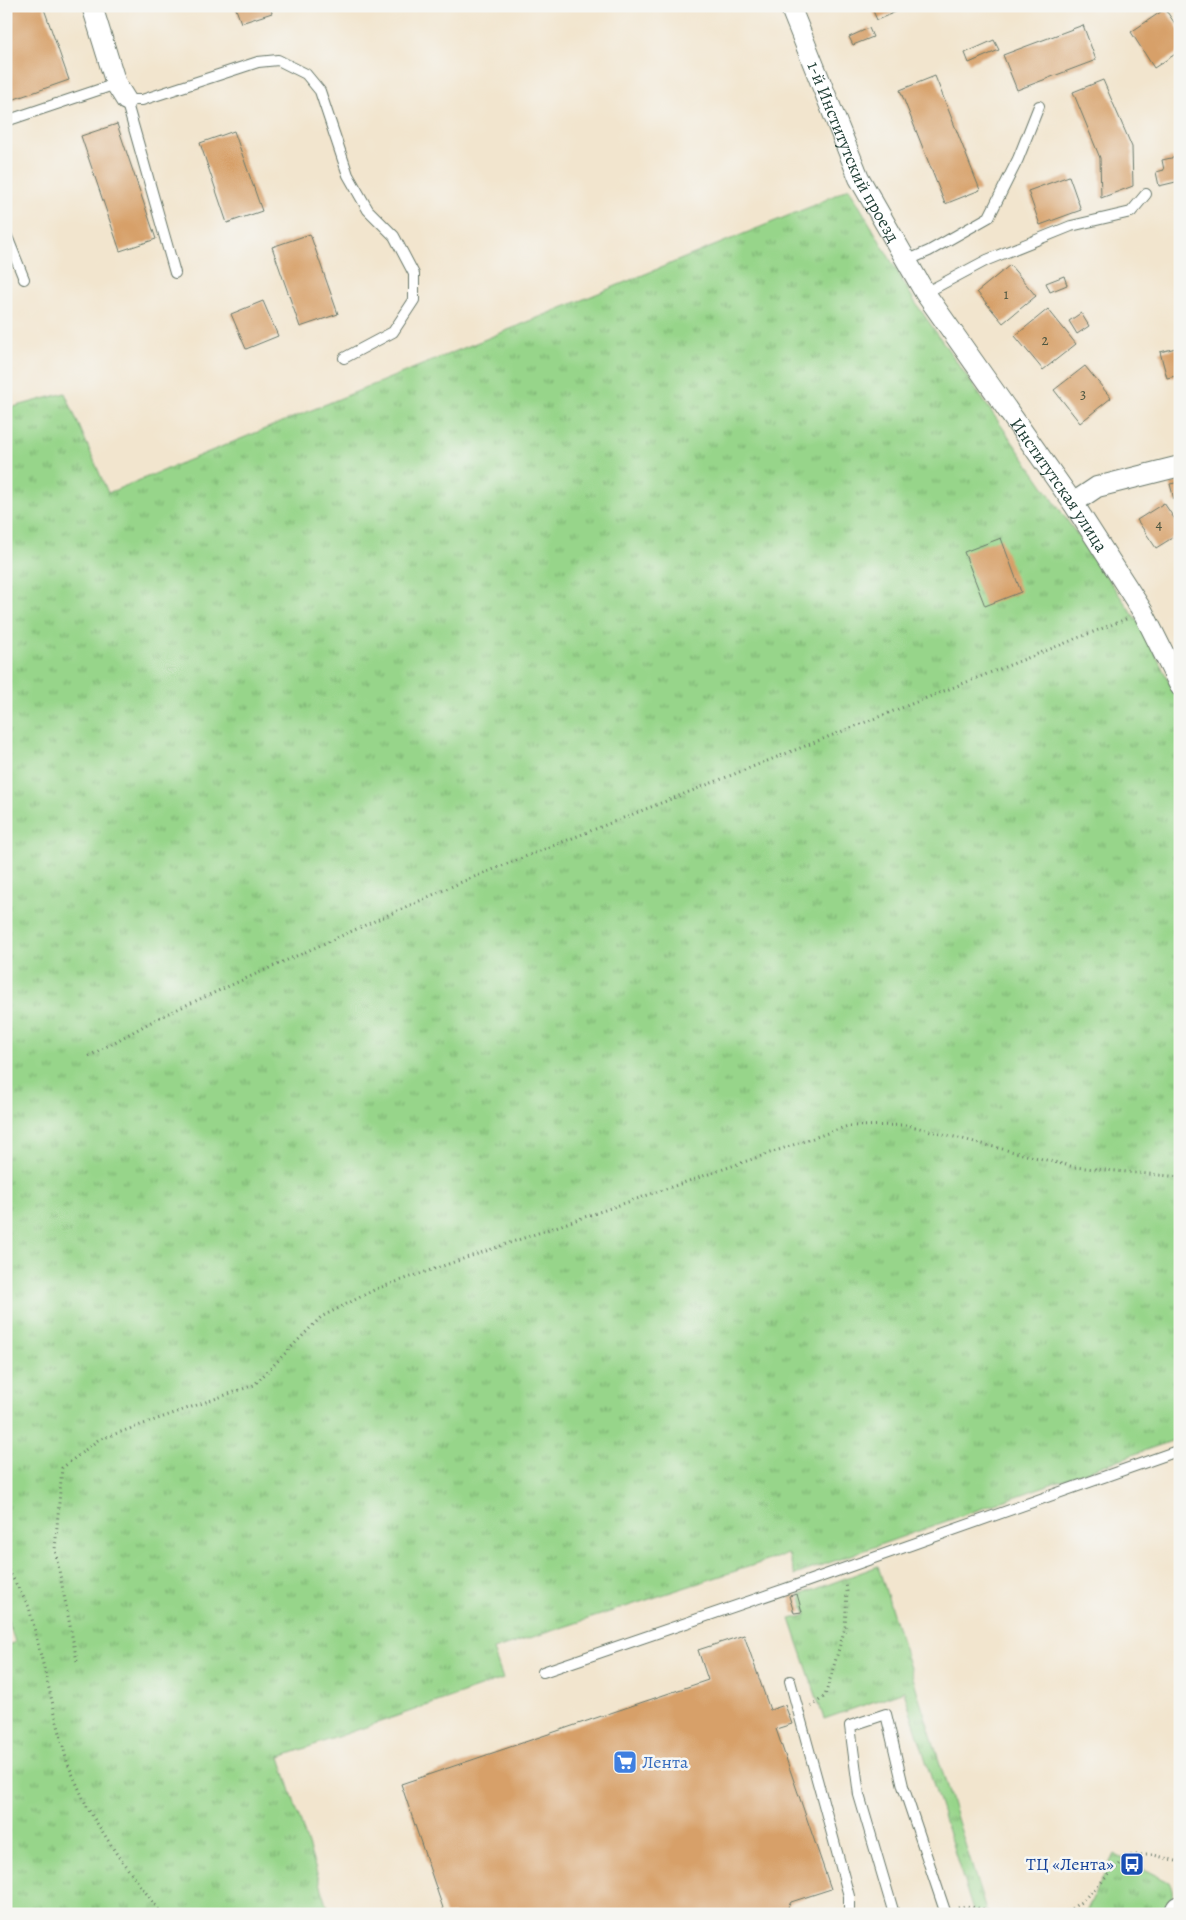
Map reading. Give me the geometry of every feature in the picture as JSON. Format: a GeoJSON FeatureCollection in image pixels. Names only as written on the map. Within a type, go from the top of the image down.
{"type":"FeatureCollection","features":[{"type":"Feature","properties":{"kind":"street"},"geometry":{"type":"LineString","coordinates":[[92,6],[121,92]]}},
{"type":"Feature","properties":{"kind":"street","name":"1-й Институтский проезд"},"geometry":{"type":"LineString","coordinates":[[790,6],[859,178],[925,293]]}},
{"type":"Feature","properties":{"kind":"street","name":"Институтская улица"},"geometry":{"type":"LineString","coordinates":[[925,293],[1073,503],[1143,612],[1180,686]]}},
{"type":"Feature","properties":{"kind":"street"},"geometry":{"type":"LineString","coordinates":[[1073,503],[1097,487],[1180,466]]}},
{"type":"Feature","properties":{"kind":"lane"},"geometry":{"type":"LineString","coordinates":[[6,121],[121,92],[142,100],[258,62],[278,60],[306,74],[320,91],[348,175],[368,210],[394,236],[414,274],[414,300],[393,332],[344,358]]}},
{"type":"Feature","properties":{"kind":"lane"},"geometry":{"type":"LineString","coordinates":[[121,92],[175,273]]}},
{"type":"Feature","properties":{"kind":"lane"},"geometry":{"type":"LineString","coordinates":[[906,260],[930,251],[989,217],[1018,159],[1039,106]]}},
{"type":"Feature","properties":{"kind":"lane"},"geometry":{"type":"LineString","coordinates":[[925,293],[987,260],[1071,226],[1131,212],[1146,194]]}},
{"type":"Feature","properties":{"kind":"lane"},"geometry":{"type":"LineString","coordinates":[[6,234],[24,278]]}},
{"type":"Feature","properties":{"kind":"lane"},"geometry":{"type":"LineString","coordinates":[[542,1672],[843,1570],[1180,1450]]}},
{"type":"Feature","properties":{"kind":"lane"},"geometry":{"type":"LineString","coordinates":[[790,1680],[849,1896],[849,1914]]}},
{"type":"Feature","properties":{"kind":"lane"},"geometry":{"type":"LineString","coordinates":[[894,1914],[859,1795],[850,1726],[886,1714],[903,1786],[946,1912]]}},
{"type":"Feature","properties":{"kind":"path"},"geometry":{"type":"LineString","coordinates":[[89,1056],[162,1016],[464,881],[1143,612]]}},
{"type":"Feature","properties":{"kind":"path"},"geometry":{"type":"LineString","coordinates":[[77,1661],[55,1550],[62,1468],[98,1440],[254,1385],[321,1317],[376,1289],[848,1126],[907,1125],[1074,1167],[1180,1177]]}},
{"type":"Feature","properties":{"kind":"path"},"geometry":{"type":"LineString","coordinates":[[6,1566],[28,1607],[67,1762],[88,1809],[118,1856],[162,1914]]}},
{"type":"Feature","properties":{"kind":"path"},"geometry":{"type":"LineString","coordinates":[[800,1716],[825,1696],[845,1628],[847,1591],[843,1570]]}},
{"type":"Feature","properties":{"kind":"path"},"geometry":{"type":"LineString","coordinates":[[1063,1914],[1081,1902],[1121,1863],[1132,1855],[1154,1855],[1180,1862]]}},
{"type":"Feature","properties":{"kind":"path"},"geometry":{"type":"LineString","coordinates":[[946,1912],[966,1906],[1009,1914]]}},
{"type":"Feature","properties":{"kind":"green space"},"geometry":{"type":"Polygon","coordinates":[[[849,188],[915,302],[1143,629],[1180,704],[1180,1438],[795,1575],[788,1554],[493,1650],[503,1679],[280,1757],[330,1914],[6,1914],[6,1646],[15,1642],[6,1615],[6,409],[65,393],[108,493],[817,204],[849,188]]]}},
{"type":"Feature","properties":{"kind":"green space"},"geometry":{"type":"Polygon","coordinates":[[[878,1566],[987,1914],[974,1914],[904,1691],[824,1719],[790,1619],[806,1615],[800,1595],[878,1566]]]}},
{"type":"Feature","properties":{"kind":"green space"},"geometry":{"type":"Polygon","coordinates":[[[1114,1854],[1169,1882],[1172,1895],[1165,1914],[1085,1914],[1114,1854]]]}},
{"type":"Feature","properties":{"kind":"building"},"geometry":{"type":"Polygon","coordinates":[[[6,6],[43,6],[69,80],[6,102],[6,6]]]}},
{"type":"Feature","properties":{"kind":"building"},"geometry":{"type":"Polygon","coordinates":[[[235,6],[270,6],[272,13],[241,23],[235,6]]]}},
{"type":"Feature","properties":{"kind":"building"},"geometry":{"type":"Polygon","coordinates":[[[871,6],[909,6],[877,20],[871,6]]]}},
{"type":"Feature","properties":{"kind":"building"},"geometry":{"type":"Polygon","coordinates":[[[1165,9],[1180,31],[1180,51],[1154,68],[1131,32],[1165,9]]]}},
{"type":"Feature","properties":{"kind":"building"},"geometry":{"type":"Polygon","coordinates":[[[1083,25],[1096,60],[1017,90],[1003,55],[1083,25]]]}},
{"type":"Feature","properties":{"kind":"building"},"geometry":{"type":"Polygon","coordinates":[[[869,28],[873,37],[853,45],[849,37],[869,28]]]}},
{"type":"Feature","properties":{"kind":"building"},"geometry":{"type":"Polygon","coordinates":[[[994,40],[999,50],[969,63],[965,53],[994,40]]]}},
{"type":"Feature","properties":{"kind":"building"},"geometry":{"type":"Polygon","coordinates":[[[935,76],[980,190],[945,204],[900,90],[935,76]]]}},
{"type":"Feature","properties":{"kind":"building"},"geometry":{"type":"Polygon","coordinates":[[[1103,80],[1132,147],[1133,186],[1101,198],[1100,158],[1073,92],[1103,80]]]}},
{"type":"Feature","properties":{"kind":"building"},"geometry":{"type":"Polygon","coordinates":[[[117,124],[156,239],[120,251],[81,136],[117,124]]]}},
{"type":"Feature","properties":{"kind":"building"},"geometry":{"type":"Polygon","coordinates":[[[234,131],[262,211],[227,223],[200,143],[234,131]]]}},
{"type":"Feature","properties":{"kind":"building"},"geometry":{"type":"Polygon","coordinates":[[[1180,156],[1180,181],[1159,186],[1156,172],[1164,170],[1162,160],[1180,156]]]}},
{"type":"Feature","properties":{"kind":"building"},"geometry":{"type":"Polygon","coordinates":[[[1069,176],[1081,210],[1040,225],[1028,191],[1069,176]]]}},
{"type":"Feature","properties":{"kind":"building"},"geometry":{"type":"Polygon","coordinates":[[[310,234],[338,314],[300,327],[272,247],[310,234]]]}},
{"type":"Feature","properties":{"kind":"building"},"geometry":{"type":"Polygon","coordinates":[[[1010,265],[1036,296],[1003,323],[977,292],[1010,265]]]}},
{"type":"Feature","properties":{"kind":"building"},"geometry":{"type":"Polygon","coordinates":[[[1064,276],[1067,285],[1050,292],[1046,283],[1064,276]]]}},
{"type":"Feature","properties":{"kind":"building"},"geometry":{"type":"Polygon","coordinates":[[[263,301],[278,336],[246,349],[231,314],[263,301]]]}},
{"type":"Feature","properties":{"kind":"building"},"geometry":{"type":"Polygon","coordinates":[[[1048,309],[1076,344],[1043,370],[1015,336],[1048,309]]]}},
{"type":"Feature","properties":{"kind":"building"},"geometry":{"type":"Polygon","coordinates":[[[1081,313],[1089,326],[1077,334],[1069,321],[1081,313]]]}},
{"type":"Feature","properties":{"kind":"building"},"geometry":{"type":"Polygon","coordinates":[[[1180,347],[1180,375],[1167,378],[1160,352],[1180,347]]]}},
{"type":"Feature","properties":{"kind":"building"},"geometry":{"type":"Polygon","coordinates":[[[1085,366],[1111,398],[1080,423],[1054,390],[1085,366]]]}},
{"type":"Feature","properties":{"kind":"building"},"geometry":{"type":"Polygon","coordinates":[[[1180,482],[1180,501],[1175,503],[1170,484],[1180,482]]]}},
{"type":"Feature","properties":{"kind":"building"},"geometry":{"type":"Polygon","coordinates":[[[1164,503],[1180,527],[1180,533],[1156,548],[1137,520],[1164,503]]]}},
{"type":"Feature","properties":{"kind":"building"},"geometry":{"type":"Polygon","coordinates":[[[1001,538],[1021,592],[985,606],[964,552],[1001,538]]]}},
{"type":"Feature","properties":{"kind":"building"},"geometry":{"type":"Polygon","coordinates":[[[797,1594],[802,1612],[794,1613],[789,1596],[797,1594]]]}},
{"type":"Feature","properties":{"kind":"building","name":"Лента"},"geometry":{"type":"Polygon","coordinates":[[[744,1635],[770,1710],[785,1705],[792,1724],[776,1729],[831,1889],[791,1902],[784,1914],[445,1914],[401,1784],[708,1680],[698,1650],[744,1635]]]}},
{"type":"Feature","properties":{"kind":"place","name":"Лента"},"geometry":{"type":"Point","coordinates":[625,1762]}},
{"type":"Feature","properties":{"kind":"place","name":"ТЦ «Лента»"},"geometry":{"type":"Point","coordinates":[1132,1864]}}]}
